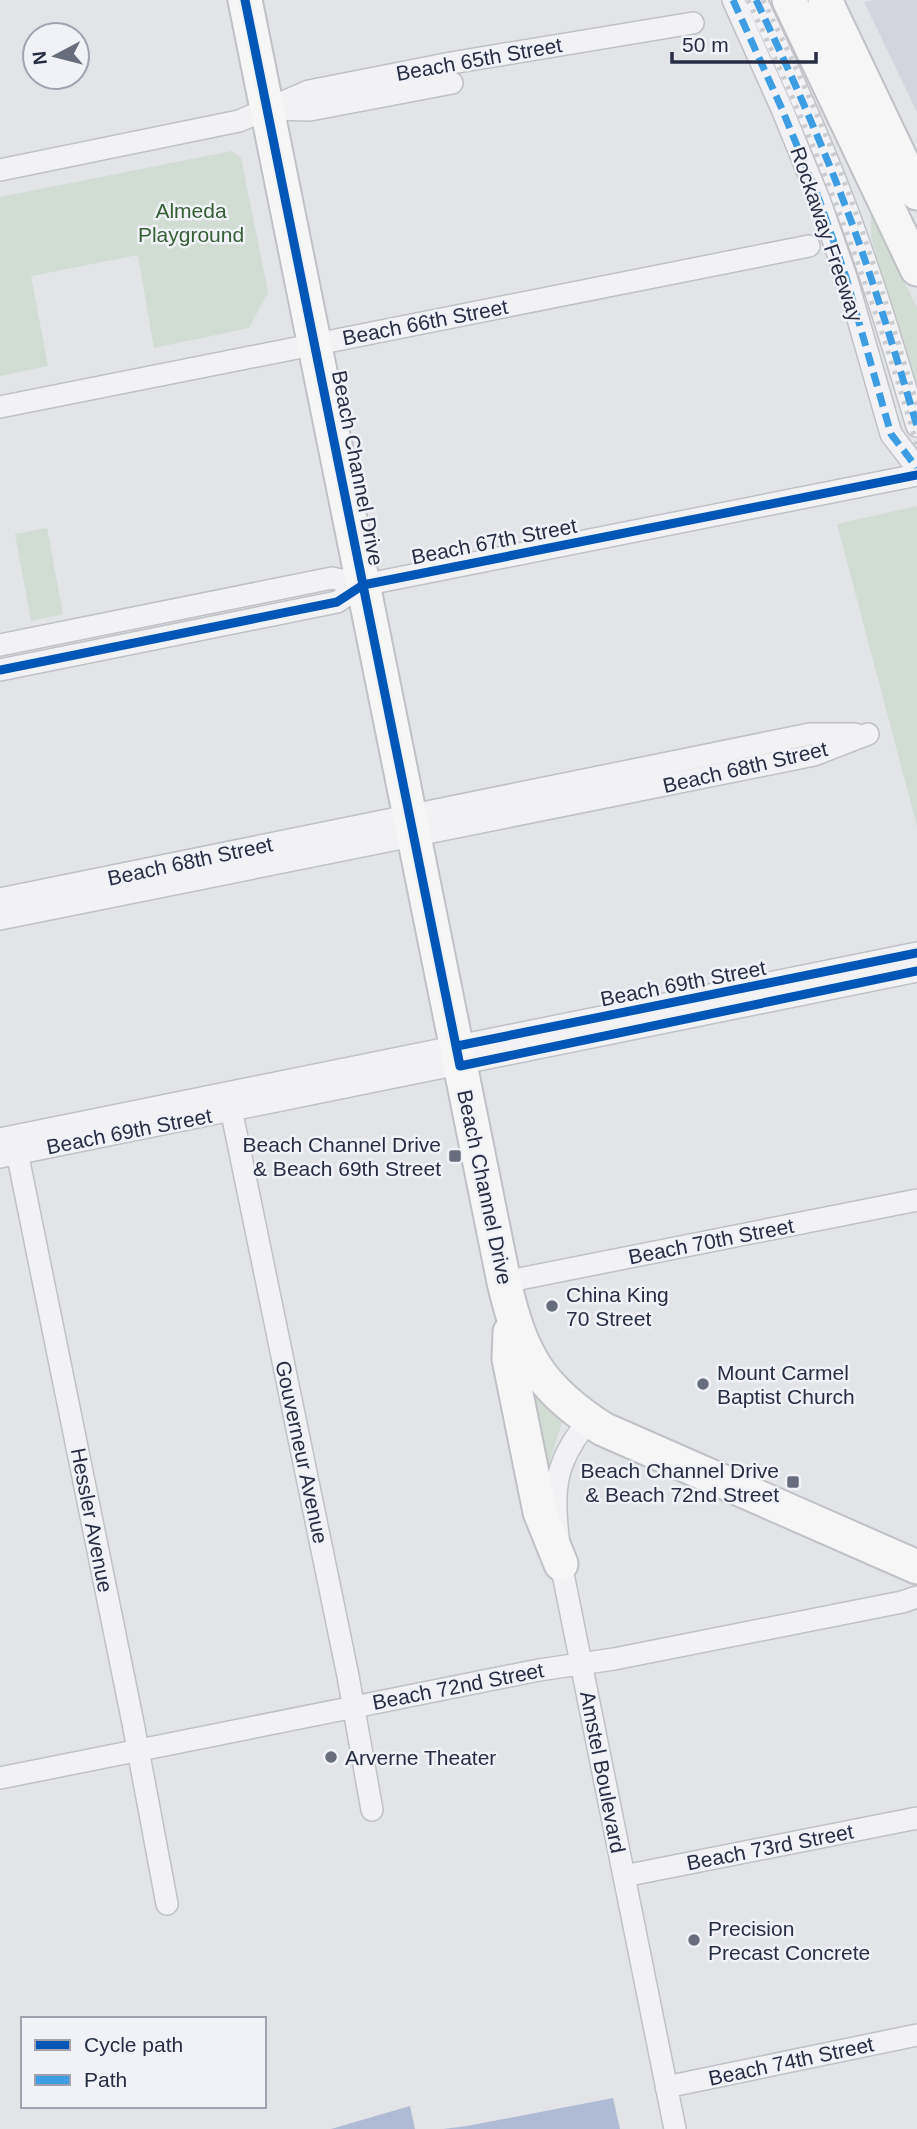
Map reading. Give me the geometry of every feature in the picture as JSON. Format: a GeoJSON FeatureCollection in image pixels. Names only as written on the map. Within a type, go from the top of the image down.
{"type":"FeatureCollection","features":[{"type":"Feature","properties":{"kind":"main road","name":"Beach Channel Drive"},"geometry":{"type":"LineString","coordinates":[[245,0],[458,1056],[508,1297],[520,1339],[539,1374],[563,1399],[589,1420],[634,1444],[917,1567]]}},
{"type":"Feature","properties":{"kind":"main road"},"geometry":{"type":"LineString","coordinates":[[807,3],[917,193]]}},
{"type":"Feature","properties":{"kind":"main road"},"geometry":{"type":"LineString","coordinates":[[807,3],[917,269]]}},
{"type":"Feature","properties":{"kind":"main road"},"geometry":{"type":"LineString","coordinates":[[508,1297],[509,1359],[540,1512],[561,1564]]}},
{"type":"Feature","properties":{"kind":"street","name":"Rockaway Freeway"},"geometry":{"type":"LineString","coordinates":[[733,0],[820,202],[846,277],[891,434],[917,468]]}},
{"type":"Feature","properties":{"kind":"street","name":"Rockaway Freeway"},"geometry":{"type":"LineString","coordinates":[[756,0],[813,125],[842,199],[885,319],[917,426]]}},
{"type":"Feature","properties":{"kind":"street","name":"Beach 65th Street"},"geometry":{"type":"LineString","coordinates":[[0,170],[239,121],[309,91],[451,63],[693,23]]}},
{"type":"Feature","properties":{"kind":"street","name":"Beach 65th Street"},"geometry":{"type":"LineString","coordinates":[[267,109],[310,110],[452,83]]}},
{"type":"Feature","properties":{"kind":"street","name":"Beach 66th Street"},"geometry":{"type":"LineString","coordinates":[[0,407],[809,246]]}},
{"type":"Feature","properties":{"kind":"street","name":"Beach 67th Street"},"geometry":{"type":"LineString","coordinates":[[0,670],[337,603],[363,585],[917,475]]}},
{"type":"Feature","properties":{"kind":"street","name":"Beach 67th Street"},"geometry":{"type":"LineString","coordinates":[[0,645],[332,578],[363,585]]}},
{"type":"Feature","properties":{"kind":"street","name":"Beach 68th Street"},"geometry":{"type":"LineString","coordinates":[[0,899],[412,826],[814,755],[868,734],[810,734],[412,826],[0,919]]}},
{"type":"Feature","properties":{"kind":"street","name":"Beach 69th Street"},"geometry":{"type":"LineString","coordinates":[[458,1056],[917,953]]}},
{"type":"Feature","properties":{"kind":"street","name":"Beach 69th Street"},"geometry":{"type":"LineString","coordinates":[[8,1147],[458,1056],[917,971]]}},
{"type":"Feature","properties":{"kind":"street","name":"Gouverneur Avenue"},"geometry":{"type":"LineString","coordinates":[[230,1102],[372,1810]]}},
{"type":"Feature","properties":{"kind":"street","name":"Hessler Avenue"},"geometry":{"type":"LineString","coordinates":[[8,1147],[138,1751],[167,1905]]}},
{"type":"Feature","properties":{"kind":"street","name":"Beach 70th Street"},"geometry":{"type":"LineString","coordinates":[[508,1297],[917,1200]]}},
{"type":"Feature","properties":{"kind":"street","name":"Amstel Boulevard"},"geometry":{"type":"LineString","coordinates":[[589,1420],[566,1455],[559,1475],[556,1512],[561,1564],[675,2129]]}},
{"type":"Feature","properties":{"kind":"street","name":"Beach 72nd Street"},"geometry":{"type":"LineString","coordinates":[[0,1778],[538,1670],[614,1659],[917,1597]]}},
{"type":"Feature","properties":{"kind":"street","name":"Beach 73rd Street"},"geometry":{"type":"LineString","coordinates":[[624,1876],[917,1818]]}},
{"type":"Feature","properties":{"kind":"street","name":"Beach 74th Street"},"geometry":{"type":"LineString","coordinates":[[666,2087],[917,2035]]}},
{"type":"Feature","properties":{"kind":"shaded area"},"geometry":{"type":"Polygon","coordinates":[[[917,0],[917,112],[864,2],[917,0]]]}},
{"type":"Feature","properties":{"kind":"green space","name":"Almeda Playground"},"geometry":{"type":"Polygon","coordinates":[[[232,151],[241,158],[268,292],[249,328],[154,348],[138,255],[31,276],[48,366],[0,376],[0,197],[232,151]]]}},
{"type":"Feature","properties":{"kind":"green space"},"geometry":{"type":"Polygon","coordinates":[[[871,215],[917,308],[917,384],[871,238],[871,215]]]}},
{"type":"Feature","properties":{"kind":"green space"},"geometry":{"type":"Polygon","coordinates":[[[917,506],[917,826],[837,524],[917,506]]]}},
{"type":"Feature","properties":{"kind":"green space"},"geometry":{"type":"Polygon","coordinates":[[[47,528],[63,614],[31,621],[15,534],[47,528]]]}},
{"type":"Feature","properties":{"kind":"green space"},"geometry":{"type":"Polygon","coordinates":[[[520,1372],[563,1419],[545,1478],[520,1372]]]}},
{"type":"Feature","properties":{"kind":"water"},"geometry":{"type":"Polygon","coordinates":[[[613,2098],[620,2129],[443,2129],[467,2126],[613,2098]]]}},
{"type":"Feature","properties":{"kind":"water"},"geometry":{"type":"Polygon","coordinates":[[[410,2106],[415,2129],[331,2129],[410,2106]]]}},
{"type":"Feature","properties":{"kind":"railway"},"geometry":{"type":"LineString","coordinates":[[748,0],[798,109],[842,220],[900,388],[917,446]]}},
{"type":"Feature","properties":{"kind":"railway"},"geometry":{"type":"LineString","coordinates":[[763,0],[805,87],[841,173],[876,272],[917,405]]}},
{"type":"Feature","properties":{"kind":"marked path"},"geometry":{"type":"LineString","coordinates":[[733,0],[820,202],[846,277],[891,434],[917,468]]}},
{"type":"Feature","properties":{"kind":"marked path"},"geometry":{"type":"LineString","coordinates":[[756,0],[842,197],[891,339],[917,426]]}},
{"type":"Feature","properties":{"kind":"cycle path"},"geometry":{"type":"LineString","coordinates":[[245,0],[460,1066],[917,971]]}},
{"type":"Feature","properties":{"kind":"cycle path"},"geometry":{"type":"LineString","coordinates":[[0,670],[337,602],[363,585],[917,475]]}},
{"type":"Feature","properties":{"kind":"cycle path"},"geometry":{"type":"LineString","coordinates":[[457,1046],[917,953]]}},
{"type":"Feature","properties":{"kind":"place","name":"Beach Channel Drive & Beach 69th Street"},"geometry":{"type":"Point","coordinates":[455,1156]}},
{"type":"Feature","properties":{"kind":"place","name":"China King 70 Street"},"geometry":{"type":"Point","coordinates":[552,1306]}},
{"type":"Feature","properties":{"kind":"place","name":"Mount Carmel Baptist Church"},"geometry":{"type":"Point","coordinates":[703,1384]}},
{"type":"Feature","properties":{"kind":"place","name":"Beach Channel Drive & Beach 72nd Street"},"geometry":{"type":"Point","coordinates":[793,1482]}},
{"type":"Feature","properties":{"kind":"place","name":"Arverne Theater"},"geometry":{"type":"Point","coordinates":[331,1757]}},
{"type":"Feature","properties":{"kind":"place","name":"Precision Precast Concrete"},"geometry":{"type":"Point","coordinates":[694,1940]}}]}
